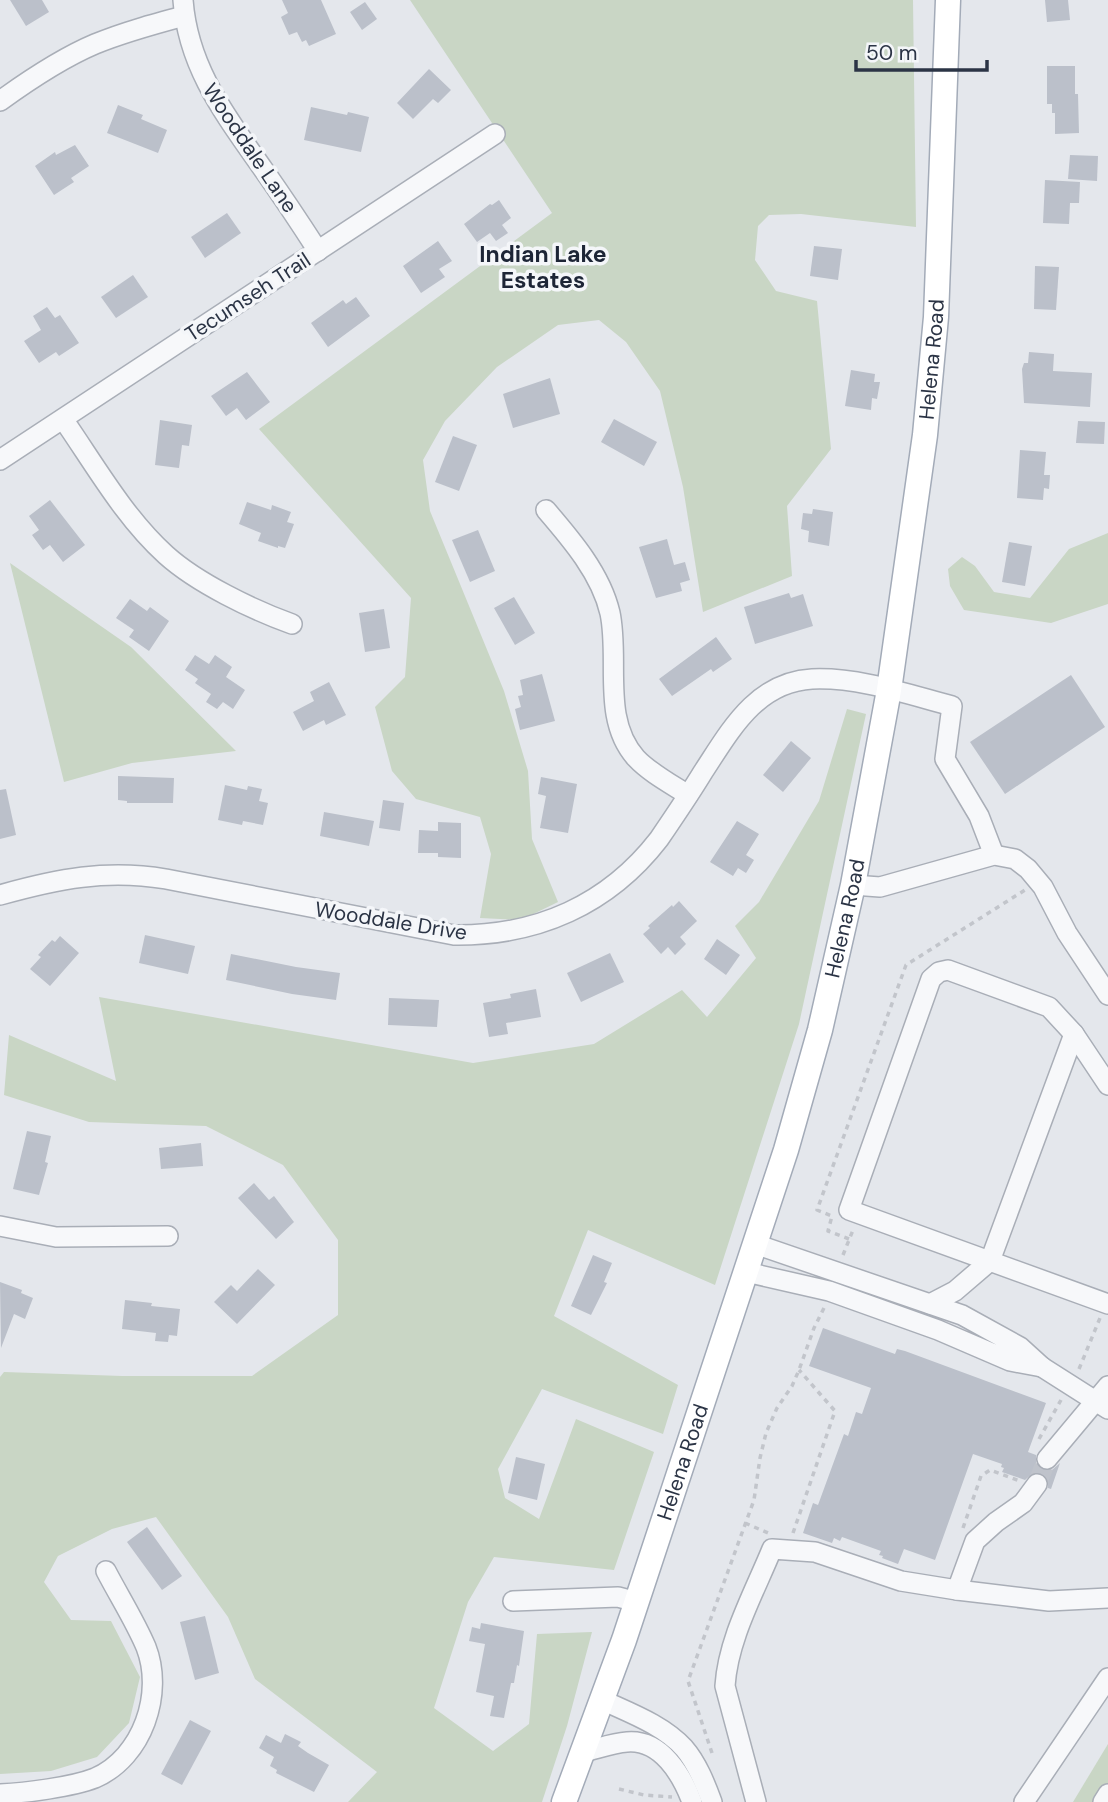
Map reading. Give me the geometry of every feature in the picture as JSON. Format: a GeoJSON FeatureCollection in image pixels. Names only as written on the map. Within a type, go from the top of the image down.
{"type":"FeatureCollection","features":[{"type":"Feature","properties":{"kind":"main road","name":"Helena Road"},"geometry":{"type":"LineString","coordinates":[[564,1802],[637,1601],[786,1150],[820,1030],[853,884],[889,690],[919,488],[934,336],[948,0]]}},
{"type":"Feature","properties":{"kind":"street"},"geometry":{"type":"LineString","coordinates":[[0,101],[71,56],[184,8]]}},
{"type":"Feature","properties":{"kind":"street","name":"Wooddale Lane"},"geometry":{"type":"LineString","coordinates":[[184,8],[203,78],[318,251]]}},
{"type":"Feature","properties":{"kind":"street","name":"Tecumseh Trail"},"geometry":{"type":"LineString","coordinates":[[0,460],[495,134]]}},
{"type":"Feature","properties":{"kind":"street"},"geometry":{"type":"LineString","coordinates":[[62,419],[139,528],[168,558],[238,601],[292,624]]}},
{"type":"Feature","properties":{"kind":"street"},"geometry":{"type":"LineString","coordinates":[[546,510],[572,540],[600,586],[608,607],[614,654],[615,706],[626,744],[637,759],[688,795]]}},
{"type":"Feature","properties":{"kind":"street","name":"Wooddale Drive"},"geometry":{"type":"LineString","coordinates":[[0,895],[86,875],[147,876],[454,935],[498,934],[547,921],[592,901],[612,888],[646,856],[741,716],[766,694],[789,684],[812,679],[855,683],[953,706],[945,759],[979,816],[994,855]]}},
{"type":"Feature","properties":{"kind":"street"},"geometry":{"type":"LineString","coordinates":[[853,884],[880,887],[994,855],[1014,859],[1034,875],[1067,933],[1108,995]]}},
{"type":"Feature","properties":{"kind":"street"},"geometry":{"type":"LineString","coordinates":[[1107,1303],[849,1210],[931,979],[939,972],[948,970],[1049,1007],[1074,1034],[1108,1085]]}},
{"type":"Feature","properties":{"kind":"street"},"geometry":{"type":"LineString","coordinates":[[930,1304],[955,1291],[990,1261],[1074,1034]]}},
{"type":"Feature","properties":{"kind":"street"},"geometry":{"type":"LineString","coordinates":[[0,1226],[56,1237],[168,1236]]}},
{"type":"Feature","properties":{"kind":"street"},"geometry":{"type":"LineString","coordinates":[[755,1244],[962,1315],[1020,1347],[1042,1367],[1071,1385],[1104,1399],[1042,1453]]}},
{"type":"Feature","properties":{"kind":"street"},"geometry":{"type":"LineString","coordinates":[[746,1272],[829,1291],[938,1330],[1010,1361],[1042,1367]]}},
{"type":"Feature","properties":{"kind":"street"},"geometry":{"type":"LineString","coordinates":[[957,1590],[975,1541],[1023,1503],[1030,1482]]}},
{"type":"Feature","properties":{"kind":"street"},"geometry":{"type":"LineString","coordinates":[[756,1802],[725,1686],[726,1667],[772,1549],[815,1552],[901,1581],[957,1590],[1049,1601],[1108,1598]]}},
{"type":"Feature","properties":{"kind":"street"},"geometry":{"type":"LineString","coordinates":[[0,1794],[95,1778],[116,1764],[134,1743],[149,1716],[154,1688],[146,1648],[106,1571]]}},
{"type":"Feature","properties":{"kind":"street"},"geometry":{"type":"LineString","coordinates":[[513,1601],[618,1597],[637,1601]]}},
{"type":"Feature","properties":{"kind":"street"},"geometry":{"type":"LineString","coordinates":[[1024,1802],[1108,1678]]}},
{"type":"Feature","properties":{"kind":"street"},"geometry":{"type":"LineString","coordinates":[[602,1700],[663,1730],[684,1748],[700,1773],[712,1802]]}},
{"type":"Feature","properties":{"kind":"street"},"geometry":{"type":"LineString","coordinates":[[583,1752],[629,1742],[649,1746],[669,1760],[684,1781],[690,1796]]}},
{"type":"Feature","properties":{"kind":"street"},"geometry":{"type":"LineString","coordinates":[[1103,1802],[1108,1794]]}},
{"type":"Feature","properties":{"kind":"path"},"geometry":{"type":"LineString","coordinates":[[836,1272],[860,1214]]}},
{"type":"Feature","properties":{"kind":"path"},"geometry":{"type":"LineString","coordinates":[[713,1757],[688,1681],[757,1488],[766,1433],[777,1408],[792,1386],[814,1328],[827,1303],[829,1291]]}},
{"type":"Feature","properties":{"kind":"path"},"geometry":{"type":"LineString","coordinates":[[1042,1453],[1107,1303]]}},
{"type":"Feature","properties":{"kind":"path"},"geometry":{"type":"LineString","coordinates":[[791,1539],[835,1411],[799,1370]]}},
{"type":"Feature","properties":{"kind":"path"},"geometry":{"type":"LineString","coordinates":[[963,1528],[981,1476],[990,1470],[1030,1482]]}},
{"type":"Feature","properties":{"kind":"path"},"geometry":{"type":"LineString","coordinates":[[745,1523],[771,1535]]}},
{"type":"Feature","properties":{"kind":"path"},"geometry":{"type":"LineString","coordinates":[[619,1789],[644,1795],[690,1796]]}},
{"type":"Feature","properties":{"kind":"green space"},"geometry":{"type":"Polygon","coordinates":[[[410,0],[913,0],[916,227],[801,214],[769,215],[758,226],[755,260],[776,291],[817,301],[831,449],[787,506],[792,576],[703,612],[683,487],[660,391],[626,342],[599,320],[558,325],[497,367],[445,421],[423,460],[430,511],[504,691],[528,771],[532,839],[558,902],[521,920],[480,918],[491,854],[480,817],[416,799],[392,771],[375,707],[405,677],[411,598],[259,429],[552,213],[410,0]]]}},
{"type":"Feature","properties":{"kind":"green space"},"geometry":{"type":"Polygon","coordinates":[[[1108,533],[1108,604],[1051,623],[964,610],[950,586],[948,569],[962,557],[975,566],[994,592],[1030,598],[1069,549],[1108,533]]]}},
{"type":"Feature","properties":{"kind":"green space"},"geometry":{"type":"Polygon","coordinates":[[[10,563],[131,647],[236,751],[132,763],[64,782],[10,563]]]}},
{"type":"Feature","properties":{"kind":"green space"},"geometry":{"type":"Polygon","coordinates":[[[847,709],[866,714],[799,1024],[715,1285],[588,1230],[554,1316],[678,1385],[663,1434],[542,1389],[498,1469],[505,1498],[539,1519],[576,1419],[654,1452],[614,1570],[494,1557],[468,1602],[434,1708],[493,1751],[529,1724],[537,1634],[592,1632],[567,1726],[542,1802],[348,1802],[377,1772],[255,1679],[228,1617],[156,1517],[112,1529],[58,1556],[44,1582],[71,1620],[111,1621],[140,1677],[129,1723],[97,1757],[51,1771],[0,1774],[0,1377],[4,1372],[252,1376],[338,1315],[338,1240],[283,1165],[206,1126],[89,1122],[4,1095],[9,1035],[116,1081],[99,997],[473,1063],[594,1044],[682,990],[707,1017],[756,958],[735,926],[759,902],[819,801],[847,709]]]}},
{"type":"Feature","properties":{"kind":"green space"},"geometry":{"type":"Polygon","coordinates":[[[1108,1744],[1108,1785],[1097,1802],[1073,1802],[1108,1744]]]}},
{"type":"Feature","properties":{"kind":"building"},"geometry":{"type":"Polygon","coordinates":[[[10,0],[42,0],[49,12],[26,26],[10,0]]]}},
{"type":"Feature","properties":{"kind":"building"},"geometry":{"type":"Polygon","coordinates":[[[282,0],[321,0],[336,34],[309,46],[306,40],[302,42],[297,32],[289,35],[281,17],[288,13],[282,0]]]}},
{"type":"Feature","properties":{"kind":"building"},"geometry":{"type":"Polygon","coordinates":[[[1045,0],[1068,0],[1070,20],[1047,22],[1045,0]]]}},
{"type":"Feature","properties":{"kind":"building"},"geometry":{"type":"Polygon","coordinates":[[[365,2],[377,19],[362,30],[350,12],[365,2]]]}},
{"type":"Feature","properties":{"kind":"building"},"geometry":{"type":"Polygon","coordinates":[[[1047,66],[1075,66],[1079,133],[1055,134],[1055,113],[1052,113],[1052,104],[1047,104],[1047,66]]]}},
{"type":"Feature","properties":{"kind":"building"},"geometry":{"type":"Polygon","coordinates":[[[429,69],[451,90],[438,103],[433,99],[413,119],[397,103],[429,69]]]}},
{"type":"Feature","properties":{"kind":"building"},"geometry":{"type":"Polygon","coordinates":[[[118,105],[143,115],[141,119],[167,130],[158,153],[107,133],[118,105]]]}},
{"type":"Feature","properties":{"kind":"building"},"geometry":{"type":"Polygon","coordinates":[[[311,107],[369,117],[361,152],[304,140],[311,107]]]}},
{"type":"Feature","properties":{"kind":"building"},"geometry":{"type":"Polygon","coordinates":[[[75,145],[89,166],[71,178],[74,182],[54,195],[35,166],[55,152],[56,155],[75,145]]]}},
{"type":"Feature","properties":{"kind":"building"},"geometry":{"type":"Polygon","coordinates":[[[1070,155],[1098,156],[1097,181],[1068,179],[1070,155]]]}},
{"type":"Feature","properties":{"kind":"building"},"geometry":{"type":"Polygon","coordinates":[[[1045,180],[1080,182],[1079,203],[1070,203],[1069,224],[1043,223],[1045,180]]]}},
{"type":"Feature","properties":{"kind":"building"},"geometry":{"type":"Polygon","coordinates":[[[499,200],[511,218],[502,225],[508,233],[496,241],[490,233],[477,242],[464,224],[499,200]]]}},
{"type":"Feature","properties":{"kind":"building"},"geometry":{"type":"Polygon","coordinates":[[[227,213],[241,233],[205,258],[191,237],[227,213]]]}},
{"type":"Feature","properties":{"kind":"building"},"geometry":{"type":"Polygon","coordinates":[[[438,241],[452,261],[439,269],[445,277],[421,293],[403,266],[438,241]]]}},
{"type":"Feature","properties":{"kind":"building"},"geometry":{"type":"Polygon","coordinates":[[[814,246],[842,249],[838,280],[810,276],[814,246]]]}},
{"type":"Feature","properties":{"kind":"building"},"geometry":{"type":"Polygon","coordinates":[[[1035,266],[1059,267],[1056,310],[1034,309],[1035,266]]]}},
{"type":"Feature","properties":{"kind":"building"},"geometry":{"type":"Polygon","coordinates":[[[133,275],[148,297],[116,318],[101,297],[133,275]]]}},
{"type":"Feature","properties":{"kind":"building"},"geometry":{"type":"Polygon","coordinates":[[[356,297],[370,316],[328,347],[311,323],[343,300],[346,304],[356,297]]]}},
{"type":"Feature","properties":{"kind":"building"},"geometry":{"type":"Polygon","coordinates":[[[47,307],[55,318],[60,315],[79,343],[59,356],[56,352],[39,363],[24,341],[41,330],[33,316],[47,307]]]}},
{"type":"Feature","properties":{"kind":"building"},"geometry":{"type":"Polygon","coordinates":[[[1029,352],[1054,354],[1053,371],[1092,373],[1090,407],[1024,403],[1022,369],[1024,363],[1028,363],[1029,352]]]}},
{"type":"Feature","properties":{"kind":"building"},"geometry":{"type":"Polygon","coordinates":[[[851,370],[875,374],[874,382],[880,382],[877,399],[872,398],[871,410],[845,406],[851,370]]]}},
{"type":"Feature","properties":{"kind":"building"},"geometry":{"type":"Polygon","coordinates":[[[247,372],[270,402],[246,420],[237,408],[226,416],[211,396],[247,372]]]}},
{"type":"Feature","properties":{"kind":"building"},"geometry":{"type":"Polygon","coordinates":[[[550,378],[560,414],[513,428],[503,394],[550,378]]]}},
{"type":"Feature","properties":{"kind":"building"},"geometry":{"type":"Polygon","coordinates":[[[614,419],[657,442],[644,466],[601,442],[614,419]]]}},
{"type":"Feature","properties":{"kind":"building"},"geometry":{"type":"Polygon","coordinates":[[[160,420],[192,425],[189,446],[182,445],[179,468],[155,465],[160,420]]]}},
{"type":"Feature","properties":{"kind":"building"},"geometry":{"type":"Polygon","coordinates":[[[1078,421],[1105,422],[1104,444],[1076,443],[1078,421]]]}},
{"type":"Feature","properties":{"kind":"building"},"geometry":{"type":"Polygon","coordinates":[[[453,436],[477,445],[459,491],[435,482],[453,436]]]}},
{"type":"Feature","properties":{"kind":"building"},"geometry":{"type":"Polygon","coordinates":[[[1020,450],[1046,452],[1044,475],[1050,475],[1049,489],[1044,488],[1043,500],[1017,498],[1020,450]]]}},
{"type":"Feature","properties":{"kind":"building"},"geometry":{"type":"Polygon","coordinates":[[[50,500],[85,545],[63,562],[50,545],[43,550],[32,535],[39,530],[29,516],[50,500]]]}},
{"type":"Feature","properties":{"kind":"building"},"geometry":{"type":"Polygon","coordinates":[[[247,502],[271,510],[272,505],[291,512],[287,522],[294,524],[285,548],[258,541],[261,533],[239,524],[247,502]]]}},
{"type":"Feature","properties":{"kind":"building"},"geometry":{"type":"Polygon","coordinates":[[[813,509],[833,512],[829,546],[808,542],[809,531],[801,529],[803,513],[812,514],[813,509]]]}},
{"type":"Feature","properties":{"kind":"building"},"geometry":{"type":"Polygon","coordinates":[[[478,530],[495,571],[470,582],[452,540],[478,530]]]}},
{"type":"Feature","properties":{"kind":"building"},"geometry":{"type":"Polygon","coordinates":[[[667,539],[674,565],[685,562],[690,580],[680,583],[682,591],[656,598],[639,547],[667,539]]]}},
{"type":"Feature","properties":{"kind":"building"},"geometry":{"type":"Polygon","coordinates":[[[1009,542],[1032,546],[1025,586],[1002,582],[1009,542]]]}},
{"type":"Feature","properties":{"kind":"building"},"geometry":{"type":"Polygon","coordinates":[[[789,593],[791,598],[803,594],[813,626],[755,644],[744,607],[789,593]]]}},
{"type":"Feature","properties":{"kind":"building"},"geometry":{"type":"Polygon","coordinates":[[[514,597],[535,633],[515,645],[494,608],[514,597]]]}},
{"type":"Feature","properties":{"kind":"building"},"geometry":{"type":"Polygon","coordinates":[[[130,599],[147,611],[150,607],[169,621],[149,651],[129,637],[134,630],[116,618],[130,599]]]}},
{"type":"Feature","properties":{"kind":"building"},"geometry":{"type":"Polygon","coordinates":[[[384,609],[390,648],[365,652],[359,613],[384,609]]]}},
{"type":"Feature","properties":{"kind":"building"},"geometry":{"type":"Polygon","coordinates":[[[716,637],[732,659],[713,672],[711,669],[672,696],[659,679],[716,637]]]}},
{"type":"Feature","properties":{"kind":"building"},"geometry":{"type":"Polygon","coordinates":[[[195,655],[209,664],[215,655],[232,667],[226,677],[245,690],[233,709],[223,702],[217,709],[206,702],[211,694],[195,683],[198,679],[185,670],[195,655]]]}},
{"type":"Feature","properties":{"kind":"building"},"geometry":{"type":"Polygon","coordinates":[[[542,674],[555,721],[520,730],[515,709],[521,707],[518,696],[523,695],[520,680],[542,674]]]}},
{"type":"Feature","properties":{"kind":"building"},"geometry":{"type":"Polygon","coordinates":[[[1071,675],[1105,727],[1005,794],[970,742],[1071,675]]]}},
{"type":"Feature","properties":{"kind":"building"},"geometry":{"type":"Polygon","coordinates":[[[329,682],[346,715],[326,725],[324,720],[303,731],[293,712],[314,701],[310,692],[329,682]]]}},
{"type":"Feature","properties":{"kind":"building"},"geometry":{"type":"Polygon","coordinates":[[[791,741],[811,758],[783,792],[763,775],[791,741]]]}},
{"type":"Feature","properties":{"kind":"building"},"geometry":{"type":"Polygon","coordinates":[[[118,776],[174,778],[173,803],[127,803],[118,800],[118,776]]]}},
{"type":"Feature","properties":{"kind":"building"},"geometry":{"type":"Polygon","coordinates":[[[541,777],[577,784],[568,833],[540,828],[546,796],[538,794],[541,777]]]}},
{"type":"Feature","properties":{"kind":"building"},"geometry":{"type":"Polygon","coordinates":[[[225,785],[247,790],[248,786],[262,789],[259,801],[268,803],[263,825],[243,821],[242,825],[218,820],[225,785]]]}},
{"type":"Feature","properties":{"kind":"building"},"geometry":{"type":"Polygon","coordinates":[[[6,789],[16,835],[0,839],[0,790],[6,789]]]}},
{"type":"Feature","properties":{"kind":"building"},"geometry":{"type":"Polygon","coordinates":[[[383,800],[404,803],[400,831],[379,828],[383,800]]]}},
{"type":"Feature","properties":{"kind":"building"},"geometry":{"type":"Polygon","coordinates":[[[324,812],[374,821],[369,846],[320,836],[324,812]]]}},
{"type":"Feature","properties":{"kind":"building"},"geometry":{"type":"Polygon","coordinates":[[[737,821],[759,834],[746,855],[754,860],[746,873],[738,868],[733,876],[710,862],[737,821]]]}},
{"type":"Feature","properties":{"kind":"building"},"geometry":{"type":"Polygon","coordinates":[[[438,822],[461,823],[461,858],[438,857],[438,853],[418,853],[419,830],[438,831],[438,822]]]}},
{"type":"Feature","properties":{"kind":"building"},"geometry":{"type":"Polygon","coordinates":[[[679,901],[697,921],[680,937],[686,944],[675,955],[668,947],[661,954],[643,934],[650,928],[648,926],[679,901]]]}},
{"type":"Feature","properties":{"kind":"building"},"geometry":{"type":"Polygon","coordinates":[[[145,935],[195,946],[188,974],[139,963],[145,935]]]}},
{"type":"Feature","properties":{"kind":"building"},"geometry":{"type":"Polygon","coordinates":[[[60,936],[79,953],[50,986],[30,969],[41,957],[38,955],[52,940],[55,942],[60,936]]]}},
{"type":"Feature","properties":{"kind":"building"},"geometry":{"type":"Polygon","coordinates":[[[717,939],[740,955],[726,975],[704,959],[717,939]]]}},
{"type":"Feature","properties":{"kind":"building"},"geometry":{"type":"Polygon","coordinates":[[[610,953],[624,982],[581,1002],[567,973],[610,953]]]}},
{"type":"Feature","properties":{"kind":"building"},"geometry":{"type":"Polygon","coordinates":[[[231,954],[340,973],[336,1000],[226,980],[231,954]]]}},
{"type":"Feature","properties":{"kind":"building"},"geometry":{"type":"Polygon","coordinates":[[[536,989],[541,1017],[506,1023],[508,1034],[489,1037],[483,1003],[511,998],[510,994],[536,989]]]}},
{"type":"Feature","properties":{"kind":"building"},"geometry":{"type":"Polygon","coordinates":[[[389,998],[439,1000],[437,1027],[388,1025],[389,998]]]}},
{"type":"Feature","properties":{"kind":"building"},"geometry":{"type":"Polygon","coordinates":[[[27,1131],[51,1136],[45,1162],[48,1163],[39,1195],[13,1189],[27,1131]]]}},
{"type":"Feature","properties":{"kind":"building"},"geometry":{"type":"Polygon","coordinates":[[[201,1143],[203,1166],[161,1169],[159,1148],[201,1143]]]}},
{"type":"Feature","properties":{"kind":"building"},"geometry":{"type":"Polygon","coordinates":[[[254,1183],[269,1200],[274,1196],[294,1222],[276,1239],[238,1198],[254,1183]]]}},
{"type":"Feature","properties":{"kind":"building"},"geometry":{"type":"Polygon","coordinates":[[[593,1255],[612,1263],[604,1282],[607,1283],[591,1315],[571,1306],[593,1255]]]}},
{"type":"Feature","properties":{"kind":"building"},"geometry":{"type":"Polygon","coordinates":[[[258,1269],[275,1285],[237,1324],[214,1302],[231,1285],[237,1291],[258,1269]]]}},
{"type":"Feature","properties":{"kind":"building"},"geometry":{"type":"Polygon","coordinates":[[[0,1282],[22,1290],[21,1293],[33,1298],[25,1319],[14,1314],[1,1348],[0,1282]]]}},
{"type":"Feature","properties":{"kind":"building"},"geometry":{"type":"Polygon","coordinates":[[[125,1300],[180,1309],[177,1336],[169,1335],[168,1342],[155,1341],[156,1333],[122,1329],[125,1300]]]}},
{"type":"Feature","properties":{"kind":"building"},"geometry":{"type":"Polygon","coordinates":[[[823,1328],[895,1354],[897,1349],[905,1351],[1046,1403],[1028,1452],[1036,1455],[1036,1464],[1044,1471],[1052,1470],[1060,1463],[1051,1489],[1048,1488],[1048,1479],[1044,1474],[1033,1473],[1025,1480],[1002,1472],[1002,1464],[973,1454],[935,1560],[904,1549],[898,1564],[882,1558],[883,1556],[879,1555],[881,1551],[842,1537],[840,1541],[834,1538],[832,1543],[803,1533],[813,1503],[818,1505],[844,1434],[848,1436],[856,1412],[862,1414],[871,1388],[809,1366],[823,1328]]]}},
{"type":"Feature","properties":{"kind":"building"},"geometry":{"type":"Polygon","coordinates":[[[516,1457],[545,1464],[537,1500],[508,1493],[516,1457]]]}},
{"type":"Feature","properties":{"kind":"building"},"geometry":{"type":"Polygon","coordinates":[[[147,1527],[182,1576],[162,1590],[127,1542],[147,1527]]]}},
{"type":"Feature","properties":{"kind":"building"},"geometry":{"type":"Polygon","coordinates":[[[205,1616],[219,1673],[195,1680],[180,1622],[205,1616]]]}},
{"type":"Feature","properties":{"kind":"building"},"geometry":{"type":"Polygon","coordinates":[[[481,1623],[524,1631],[519,1666],[517,1665],[514,1683],[511,1683],[504,1718],[490,1716],[494,1696],[476,1692],[485,1644],[469,1641],[472,1627],[480,1629],[481,1623]]]}},
{"type":"Feature","properties":{"kind":"building"},"geometry":{"type":"Polygon","coordinates":[[[190,1720],[211,1731],[182,1785],[161,1774],[190,1720]]]}},
{"type":"Feature","properties":{"kind":"building"},"geometry":{"type":"Polygon","coordinates":[[[285,1734],[301,1742],[298,1746],[329,1765],[314,1792],[276,1773],[277,1770],[270,1766],[274,1757],[259,1748],[266,1735],[281,1743],[285,1734]]]}},
{"type":"Feature","properties":{"kind":"tunnel"},"geometry":{"type":"LineString","coordinates":[[1037,1484],[1047,1459]]}},
{"type":"Feature","properties":{"kind":"district","name":"Indian Lake Estates"},"geometry":{"type":"Point","coordinates":[543,267]}}]}
